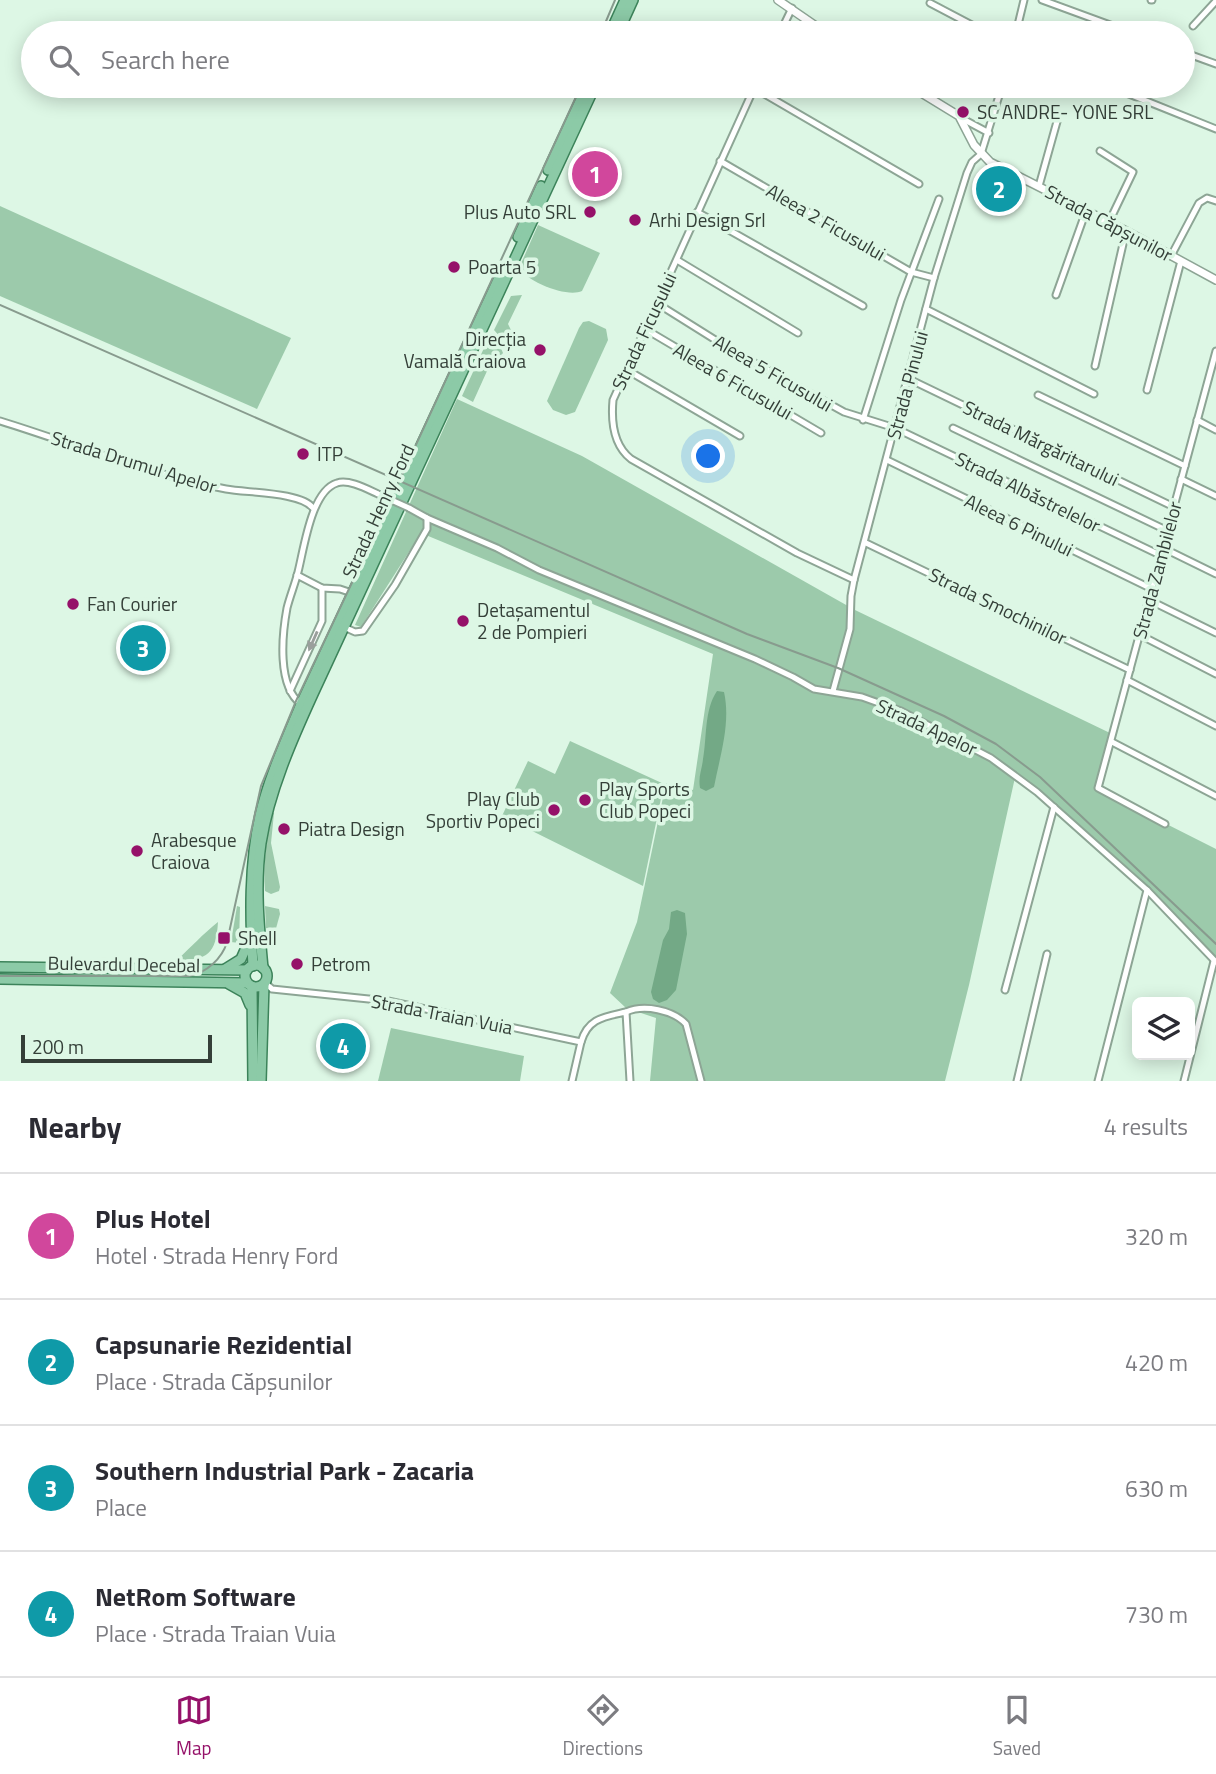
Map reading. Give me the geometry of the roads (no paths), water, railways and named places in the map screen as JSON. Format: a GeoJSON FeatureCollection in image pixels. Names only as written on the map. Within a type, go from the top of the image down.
{"type":"FeatureCollection","features":[{"type":"Feature","properties":{"kind":"main road"},"geometry":{"type":"LineString","coordinates":[[615,21],[625,0]]}},
{"type":"Feature","properties":{"kind":"main road"},"geometry":{"type":"LineString","coordinates":[[623,21],[633,0]]}},
{"type":"Feature","properties":{"kind":"main road","name":"Strada Henry Ford"},"geometry":{"type":"LineString","coordinates":[[254,968],[252,873],[261,814],[273,774],[301,704],[581,98]]}},
{"type":"Feature","properties":{"kind":"main road","name":"Strada Henry Ford"},"geometry":{"type":"LineString","coordinates":[[254,968],[261,842],[287,756],[588,98]]}},
{"type":"Feature","properties":{"kind":"main road"},"geometry":{"type":"LineString","coordinates":[[219,972],[240,959],[247,949],[252,933]]}},
{"type":"Feature","properties":{"kind":"main road","name":"Bulevardul Decebal"},"geometry":{"type":"LineString","coordinates":[[0,967],[219,972],[254,968]]}},
{"type":"Feature","properties":{"kind":"main road"},"geometry":{"type":"LineString","coordinates":[[253,1081],[250,985],[245,977],[254,968],[267,976],[261,1081]]}},
{"type":"Feature","properties":{"kind":"main road","name":"Bulevardul Decebal"},"geometry":{"type":"LineString","coordinates":[[0,979],[265,984]]}},
{"type":"Feature","properties":{"kind":"main road"},"geometry":{"type":"LineString","coordinates":[[227,984],[245,993],[253,1025]]}},
{"type":"Feature","properties":{"kind":"street"},"geometry":{"type":"LineString","coordinates":[[778,0],[806,21]]}},
{"type":"Feature","properties":{"kind":"street"},"geometry":{"type":"LineString","coordinates":[[1019,21],[1024,0]]}},
{"type":"Feature","properties":{"kind":"street"},"geometry":{"type":"LineString","coordinates":[[1042,0],[1099,21]]}},
{"type":"Feature","properties":{"kind":"street"},"geometry":{"type":"LineString","coordinates":[[1195,23],[1216,1]]}},
{"type":"Feature","properties":{"kind":"street"},"geometry":{"type":"LineString","coordinates":[[930,3],[964,21]]}},
{"type":"Feature","properties":{"kind":"street"},"geometry":{"type":"LineString","coordinates":[[786,21],[792,8]]}},
{"type":"Feature","properties":{"kind":"street"},"geometry":{"type":"LineString","coordinates":[[1195,56],[1216,64]]}},
{"type":"Feature","properties":{"kind":"street","name":"Strada Ficusului"},"geometry":{"type":"LineString","coordinates":[[749,98],[613,400],[614,430],[623,453],[797,553],[854,580]]}},
{"type":"Feature","properties":{"kind":"street"},"geometry":{"type":"LineString","coordinates":[[773,98],[919,184]]}},
{"type":"Feature","properties":{"kind":"street"},"geometry":{"type":"LineString","coordinates":[[930,98],[989,133]]}},
{"type":"Feature","properties":{"kind":"street","name":"Strada Pinului"},"geometry":{"type":"LineString","coordinates":[[833,691],[850,629],[854,580],[866,543],[934,278],[967,173],[972,162],[981,154],[999,98]]}},
{"type":"Feature","properties":{"kind":"street"},"geometry":{"type":"LineString","coordinates":[[1139,98],[1216,129]]}},
{"type":"Feature","properties":{"kind":"street","name":"Strada Căpșunilor"},"geometry":{"type":"LineString","coordinates":[[959,116],[974,145],[990,162],[1214,279]]}},
{"type":"Feature","properties":{"kind":"street"},"geometry":{"type":"LineString","coordinates":[[1039,186],[1058,118]]}},
{"type":"Feature","properties":{"kind":"street"},"geometry":{"type":"LineString","coordinates":[[1100,151],[1133,172],[1109,222]]}},
{"type":"Feature","properties":{"kind":"street","name":"Aleea 2 Ficusului"},"geometry":{"type":"LineString","coordinates":[[720,161],[911,272],[934,278]]}},
{"type":"Feature","properties":{"kind":"street"},"geometry":{"type":"LineString","coordinates":[[1171,256],[1199,203],[1208,198],[1216,201]]}},
{"type":"Feature","properties":{"kind":"street"},"geometry":{"type":"LineString","coordinates":[[863,420],[911,272],[939,199]]}},
{"type":"Feature","properties":{"kind":"street"},"geometry":{"type":"LineString","coordinates":[[1056,295],[1086,211]]}},
{"type":"Feature","properties":{"kind":"street"},"geometry":{"type":"LineString","coordinates":[[697,212],[863,306]]}},
{"type":"Feature","properties":{"kind":"street"},"geometry":{"type":"LineString","coordinates":[[1095,366],[1126,231]]}},
{"type":"Feature","properties":{"kind":"street"},"geometry":{"type":"LineString","coordinates":[[677,260],[798,333]]}},
{"type":"Feature","properties":{"kind":"street"},"geometry":{"type":"LineString","coordinates":[[1147,390],[1181,261]]}},
{"type":"Feature","properties":{"kind":"street"},"geometry":{"type":"LineString","coordinates":[[1214,279],[1216,269]]}},
{"type":"Feature","properties":{"kind":"street","name":"Aleea 5 Ficusului"},"geometry":{"type":"LineString","coordinates":[[658,304],[733,351],[838,409],[863,420],[895,428]]}},
{"type":"Feature","properties":{"kind":"street"},"geometry":{"type":"LineString","coordinates":[[926,309],[1094,394]]}},
{"type":"Feature","properties":{"kind":"street","name":"Aleea 6 Ficusului"},"geometry":{"type":"LineString","coordinates":[[645,329],[821,433]]}},
{"type":"Feature","properties":{"kind":"street","name":"Strada Zambilelor"},"geometry":{"type":"LineString","coordinates":[[1165,824],[1098,788],[1215,356]]}},
{"type":"Feature","properties":{"kind":"street"},"geometry":{"type":"LineString","coordinates":[[627,370],[740,436]]}},
{"type":"Feature","properties":{"kind":"street","name":"Strada Mărgăritarului"},"geometry":{"type":"LineString","coordinates":[[909,379],[1174,507]]}},
{"type":"Feature","properties":{"kind":"street"},"geometry":{"type":"LineString","coordinates":[[1038,395],[1185,466]]}},
{"type":"Feature","properties":{"kind":"street"},"geometry":{"type":"LineString","coordinates":[[1197,420],[1216,430]]}},
{"type":"Feature","properties":{"kind":"street","name":"Strada Drumul Apelor"},"geometry":{"type":"LineString","coordinates":[[0,421],[169,476],[229,490],[299,499],[313,508]]}},
{"type":"Feature","properties":{"kind":"street","name":"Strada Albăstrelelor"},"geometry":{"type":"LineString","coordinates":[[895,428],[1162,556]]}},
{"type":"Feature","properties":{"kind":"street"},"geometry":{"type":"LineString","coordinates":[[953,429],[1168,531]]}},
{"type":"Feature","properties":{"kind":"street","name":"Aleea 6 Pinului"},"geometry":{"type":"LineString","coordinates":[[887,460],[1152,589]]}},
{"type":"Feature","properties":{"kind":"street"},"geometry":{"type":"LineString","coordinates":[[1181,479],[1216,496]]}},
{"type":"Feature","properties":{"kind":"street","name":"Strada Apelor"},"geometry":{"type":"LineString","coordinates":[[313,508],[328,488],[339,482],[352,484],[448,525],[552,576],[755,659],[814,690],[862,697],[901,711],[952,736],[1016,775],[1054,807],[1147,890],[1215,962]]}},
{"type":"Feature","properties":{"kind":"street"},"geometry":{"type":"LineString","coordinates":[[301,704],[290,691],[284,670],[285,625],[313,508]]}},
{"type":"Feature","properties":{"kind":"street"},"geometry":{"type":"LineString","coordinates":[[344,627],[355,632],[363,631],[395,585],[427,529],[427,518]]}},
{"type":"Feature","properties":{"kind":"street","name":"Strada Smochinilor"},"geometry":{"type":"LineString","coordinates":[[866,543],[1130,670]]}},
{"type":"Feature","properties":{"kind":"street"},"geometry":{"type":"LineString","coordinates":[[1163,548],[1216,574]]}},
{"type":"Feature","properties":{"kind":"street"},"geometry":{"type":"LineString","coordinates":[[298,575],[322,588],[352,593]]}},
{"type":"Feature","properties":{"kind":"street"},"geometry":{"type":"LineString","coordinates":[[290,691],[322,621],[322,588]]}},
{"type":"Feature","properties":{"kind":"street"},"geometry":{"type":"LineString","coordinates":[[1149,600],[1216,633]]}},
{"type":"Feature","properties":{"kind":"street"},"geometry":{"type":"LineString","coordinates":[[1140,635],[1216,674]]}},
{"type":"Feature","properties":{"kind":"street"},"geometry":{"type":"LineString","coordinates":[[1127,680],[1216,726]]}},
{"type":"Feature","properties":{"kind":"street"},"geometry":{"type":"LineString","coordinates":[[1112,742],[1216,796]]}},
{"type":"Feature","properties":{"kind":"street"},"geometry":{"type":"LineString","coordinates":[[1005,990],[1054,807]]}},
{"type":"Feature","properties":{"kind":"street"},"geometry":{"type":"LineString","coordinates":[[1098,1081],[1147,890]]}},
{"type":"Feature","properties":{"kind":"street"},"geometry":{"type":"LineString","coordinates":[[1017,1081],[1047,954]]}},
{"type":"Feature","properties":{"kind":"street"},"geometry":{"type":"LineString","coordinates":[[1184,1081],[1215,962]]}},
{"type":"Feature","properties":{"kind":"street","name":"Strada Traian Vuia"},"geometry":{"type":"LineString","coordinates":[[265,984],[272,989],[380,1000],[580,1042]]}},
{"type":"Feature","properties":{"kind":"street"},"geometry":{"type":"LineString","coordinates":[[572,1081],[580,1042],[586,1028],[592,1022],[639,1009],[661,1011],[681,1018],[686,1024],[701,1081]]}},
{"type":"Feature","properties":{"kind":"street"},"geometry":{"type":"LineString","coordinates":[[626,1012],[630,1081]]}},
{"type":"Feature","properties":{"kind":"tram line"},"geometry":{"type":"LineString","coordinates":[[606,21],[615,0]]}},
{"type":"Feature","properties":{"kind":"tram line"},"geometry":{"type":"LineString","coordinates":[[0,976],[189,976],[207,968],[221,954],[227,942],[261,786],[296,701],[575,98]]}},
{"type":"Feature","properties":{"kind":"railway"},"geometry":{"type":"LineString","coordinates":[[0,305],[747,634],[838,668],[944,716],[996,744],[1040,777],[1216,944]]}},
{"type":"Feature","properties":{"kind":"place","name":"SC ANDRE- YONE SRL"},"geometry":{"type":"Point","coordinates":[963,112]}},
{"type":"Feature","properties":{"kind":"place","name":"Plus Hotel"},"geometry":{"type":"Point","coordinates":[595,174]}},
{"type":"Feature","properties":{"kind":"place","name":"Capsunarie Rezidential"},"geometry":{"type":"Point","coordinates":[999,189]}},
{"type":"Feature","properties":{"kind":"place","name":"Plus Auto SRL"},"geometry":{"type":"Point","coordinates":[590,212]}},
{"type":"Feature","properties":{"kind":"place","name":"Arhi Design Srl"},"geometry":{"type":"Point","coordinates":[635,220]}},
{"type":"Feature","properties":{"kind":"place","name":"Poarta 5"},"geometry":{"type":"Point","coordinates":[454,267]}},
{"type":"Feature","properties":{"kind":"place","name":"Direcția Vamală Craiova"},"geometry":{"type":"Point","coordinates":[540,350]}},
{"type":"Feature","properties":{"kind":"place","name":"ITP"},"geometry":{"type":"Point","coordinates":[303,454]}},
{"type":"Feature","properties":{"kind":"place","name":"Fan Courier"},"geometry":{"type":"Point","coordinates":[73,604]}},
{"type":"Feature","properties":{"kind":"place","name":"Detașamentul 2 de Pompieri"},"geometry":{"type":"Point","coordinates":[463,621]}},
{"type":"Feature","properties":{"kind":"place","name":"Southern Industrial Park - Zacaria"},"geometry":{"type":"Point","coordinates":[143,648]}},
{"type":"Feature","properties":{"kind":"place","name":"Play Sports Club Popeci"},"geometry":{"type":"Point","coordinates":[585,800]}},
{"type":"Feature","properties":{"kind":"place","name":"Play Club Sportiv Popeci"},"geometry":{"type":"Point","coordinates":[554,810]}},
{"type":"Feature","properties":{"kind":"place","name":"Piatra Design"},"geometry":{"type":"Point","coordinates":[284,829]}},
{"type":"Feature","properties":{"kind":"place","name":"Arabesque Craiova"},"geometry":{"type":"Point","coordinates":[137,851]}},
{"type":"Feature","properties":{"kind":"place","name":"Shell"},"geometry":{"type":"Point","coordinates":[224,938]}},
{"type":"Feature","properties":{"kind":"place","name":"Petrom"},"geometry":{"type":"Point","coordinates":[297,964]}},
{"type":"Feature","properties":{"kind":"place","name":"NetRom Software"},"geometry":{"type":"Point","coordinates":[343,1046]}}]}
